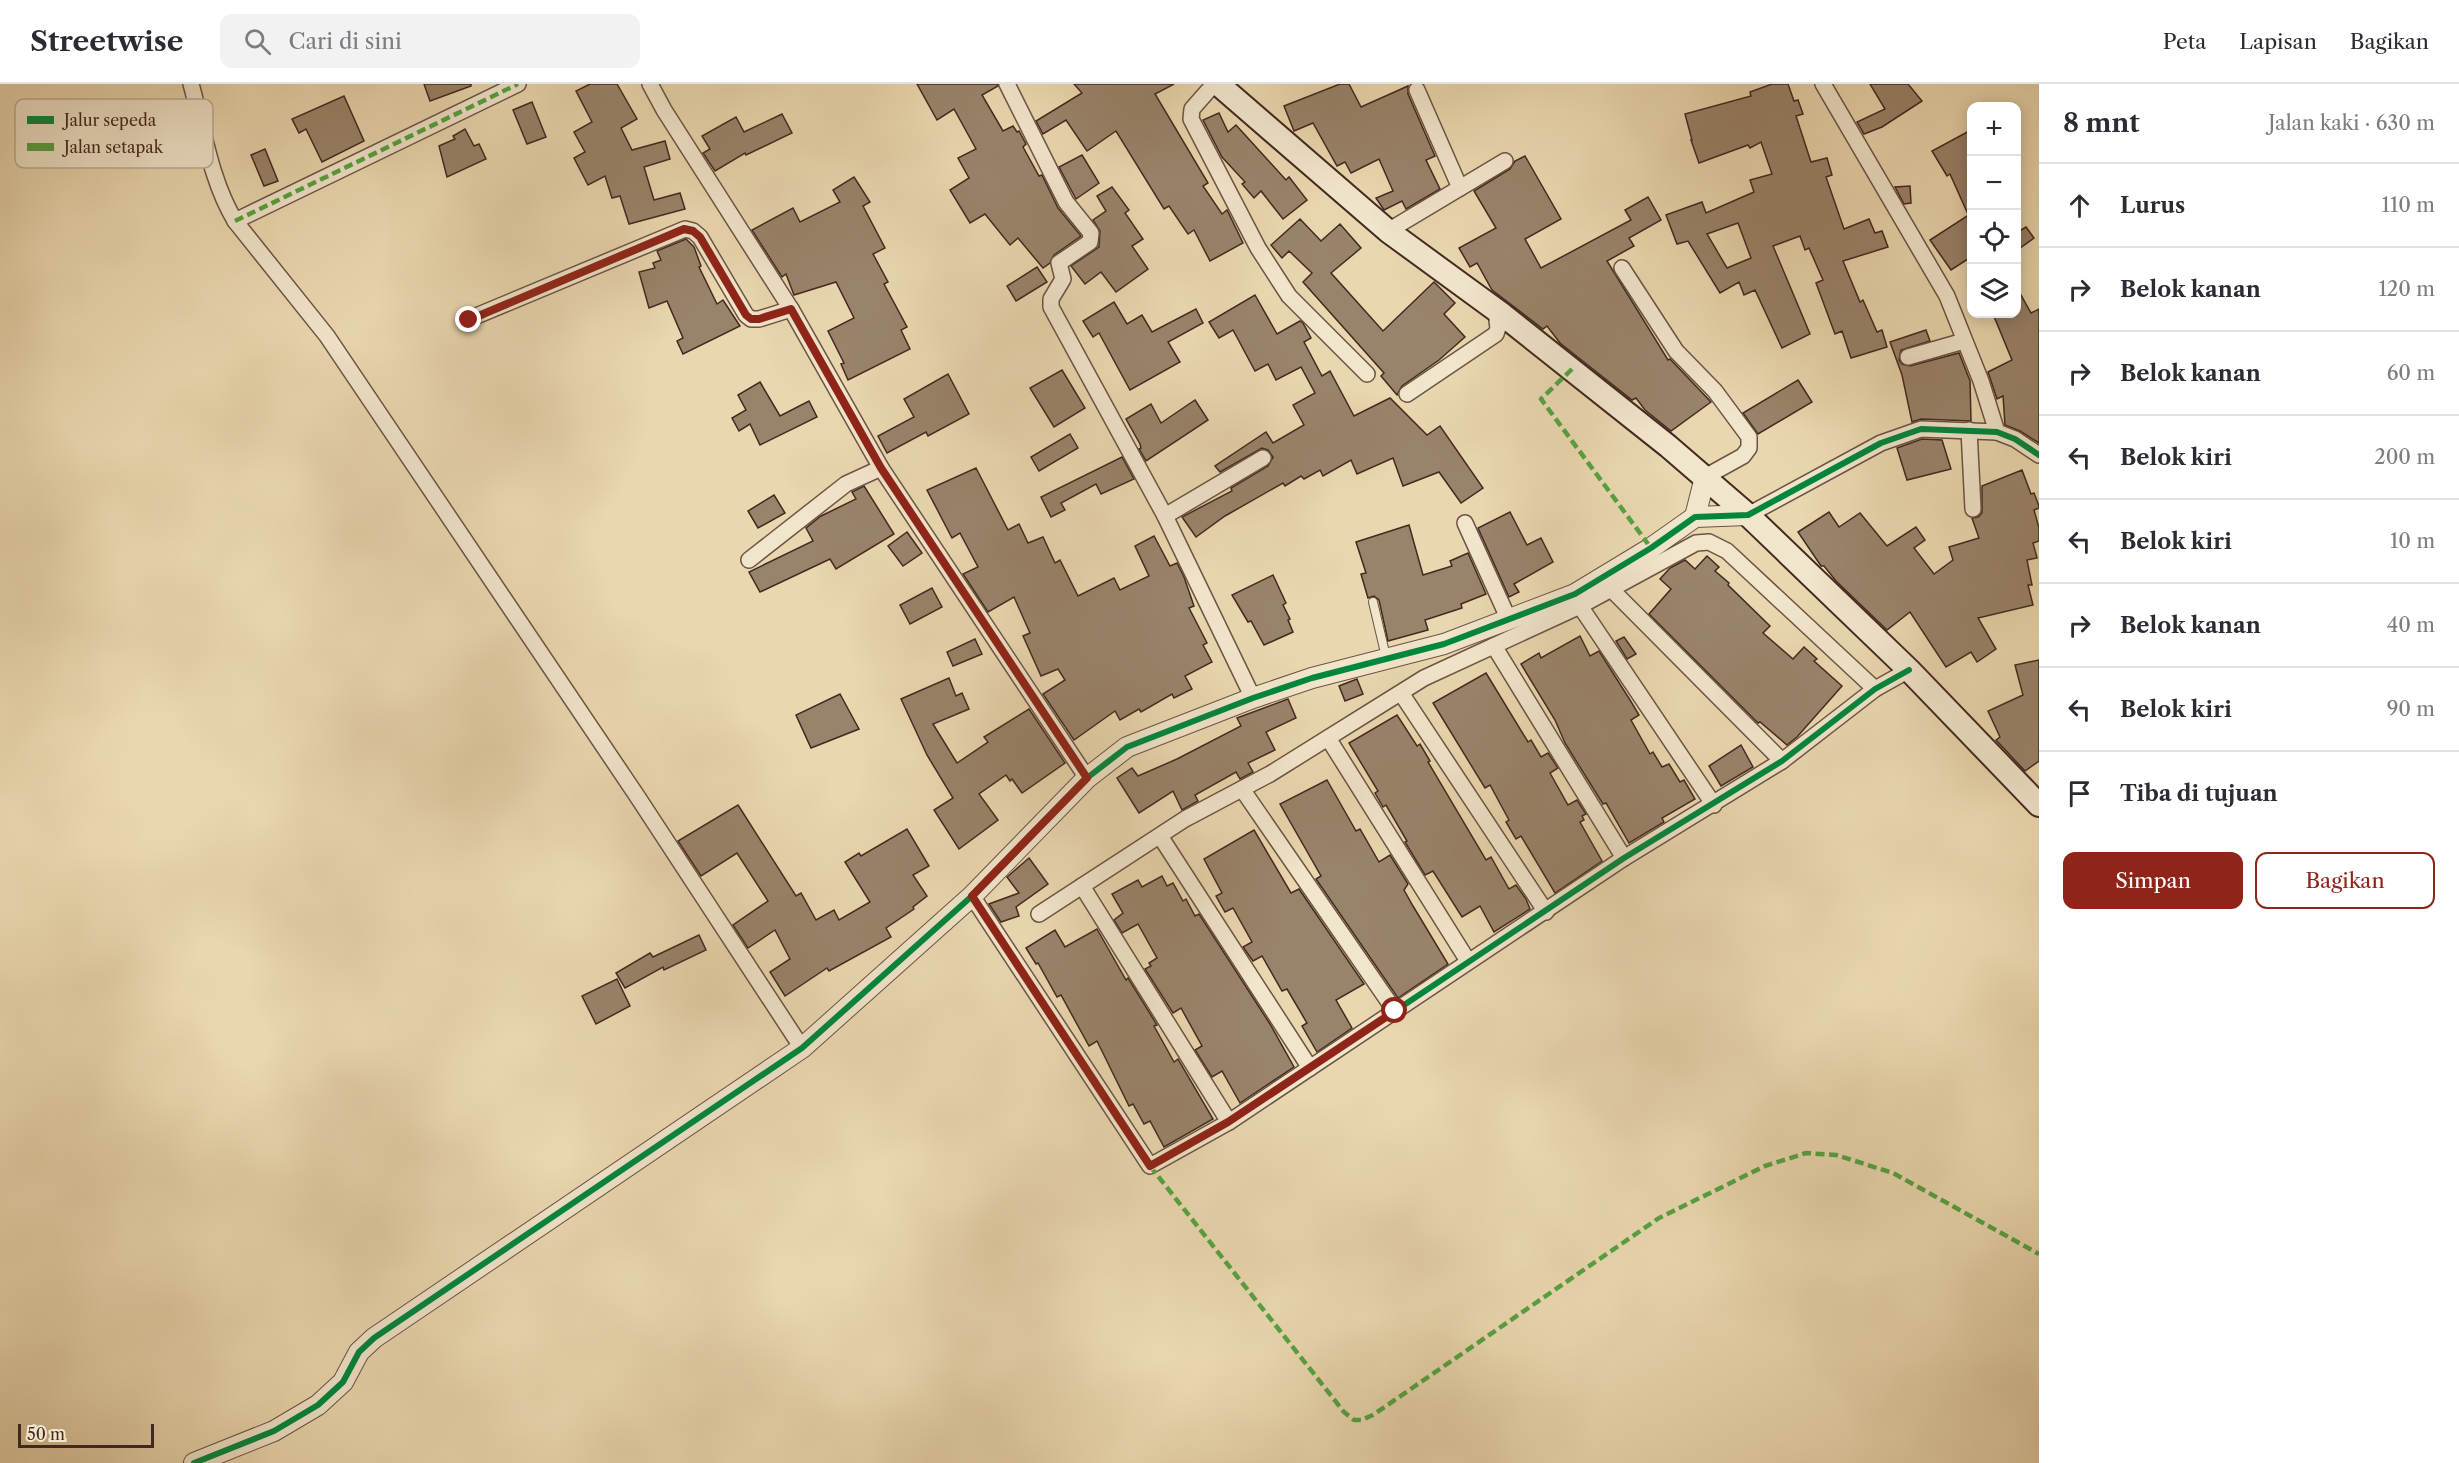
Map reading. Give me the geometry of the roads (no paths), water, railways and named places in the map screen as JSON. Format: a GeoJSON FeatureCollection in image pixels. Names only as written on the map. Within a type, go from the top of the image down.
{"type":"FeatureCollection","features":[{"type":"Feature","properties":{"kind":"main road"},"geometry":{"type":"LineString","coordinates":[[1216,84],[1388,231],[1503,315],[1749,515],[1909,670],[2039,805]]}},
{"type":"Feature","properties":{"kind":"street"},"geometry":{"type":"LineString","coordinates":[[191,84],[195,99]]}},
{"type":"Feature","properties":{"kind":"street"},"geometry":{"type":"LineString","coordinates":[[650,84],[664,110],[791,309],[881,468],[1087,778]]}},
{"type":"Feature","properties":{"kind":"street"},"geometry":{"type":"LineString","coordinates":[[1007,84],[1066,202],[1091,233],[1092,238],[1090,242],[1059,263],[1063,279],[1051,299],[1051,307],[1165,516],[1253,698]]}},
{"type":"Feature","properties":{"kind":"street"},"geometry":{"type":"LineString","coordinates":[[1216,84],[1192,109],[1191,120],[1252,238],[1288,296],[1367,374]]}},
{"type":"Feature","properties":{"kind":"street"},"geometry":{"type":"LineString","coordinates":[[1823,84],[1947,296],[1981,381],[1997,432]]}},
{"type":"Feature","properties":{"kind":"street"},"geometry":{"type":"LineString","coordinates":[[235,221],[509,86]]}},
{"type":"Feature","properties":{"kind":"street"},"geometry":{"type":"LineString","coordinates":[[1416,90],[1460,188]]}},
{"type":"Feature","properties":{"kind":"street"},"geometry":{"type":"LineString","coordinates":[[1388,231],[1505,161]]}},
{"type":"Feature","properties":{"kind":"street"},"geometry":{"type":"LineString","coordinates":[[213,168],[224,202],[235,221],[327,336],[637,796],[802,1048]]}},
{"type":"Feature","properties":{"kind":"street"},"geometry":{"type":"LineString","coordinates":[[469,320],[684,229],[693,231],[700,237],[746,315],[751,319],[759,319],[791,309]]}},
{"type":"Feature","properties":{"kind":"street"},"geometry":{"type":"LineString","coordinates":[[1622,268],[1676,351],[1715,391],[1749,437],[1749,448],[1743,456],[1705,477],[1689,522],[1696,543]]}},
{"type":"Feature","properties":{"kind":"street"},"geometry":{"type":"LineString","coordinates":[[1407,394],[1496,334],[1497,321],[1503,315]]}},
{"type":"Feature","properties":{"kind":"street"},"geometry":{"type":"LineString","coordinates":[[1908,357],[1964,341]]}},
{"type":"Feature","properties":{"kind":"street"},"geometry":{"type":"LineString","coordinates":[[194,1463],[274,1431],[318,1405],[343,1382],[359,1352],[374,1338],[802,1048],[972,896],[1087,778],[1127,747],[1253,698],[1312,678],[1444,644],[1509,621],[1575,594],[1689,522],[1749,515],[1881,443],[1921,429],[1997,432],[2015,439],[2039,455]]}},
{"type":"Feature","properties":{"kind":"street"},"geometry":{"type":"LineString","coordinates":[[1969,430],[1972,508]]}},
{"type":"Feature","properties":{"kind":"street"},"geometry":{"type":"LineString","coordinates":[[1165,516],[1263,458]]}},
{"type":"Feature","properties":{"kind":"street"},"geometry":{"type":"LineString","coordinates":[[749,560],[846,484],[881,468]]}},
{"type":"Feature","properties":{"kind":"street"},"geometry":{"type":"LineString","coordinates":[[1465,522],[1509,621]]}},
{"type":"Feature","properties":{"kind":"street"},"geometry":{"type":"LineString","coordinates":[[1039,914],[1185,819],[1242,789],[1424,678],[1580,606],[1696,543],[1709,542],[1727,551],[1875,689]]}},
{"type":"Feature","properties":{"kind":"street"},"geometry":{"type":"LineString","coordinates":[[1611,589],[1782,761]]}},
{"type":"Feature","properties":{"kind":"street"},"geometry":{"type":"LineString","coordinates":[[1580,606],[1714,805]]}},
{"type":"Feature","properties":{"kind":"street"},"geometry":{"type":"LineString","coordinates":[[1494,646],[1624,858]]}},
{"type":"Feature","properties":{"kind":"street"},"geometry":{"type":"LineString","coordinates":[[972,896],[1150,1166],[1228,1122],[1624,858],[1714,805],[1782,761],[1875,689],[1909,670]]}},
{"type":"Feature","properties":{"kind":"street"},"geometry":{"type":"LineString","coordinates":[[1401,693],[1545,912]]}},
{"type":"Feature","properties":{"kind":"street"},"geometry":{"type":"LineString","coordinates":[[1328,738],[1468,961]]}},
{"type":"Feature","properties":{"kind":"street"},"geometry":{"type":"LineString","coordinates":[[1242,789],[1395,1011]]}},
{"type":"Feature","properties":{"kind":"street"},"geometry":{"type":"LineString","coordinates":[[1160,836],[1310,1068]]}},
{"type":"Feature","properties":{"kind":"street"},"geometry":{"type":"LineString","coordinates":[[1083,886],[1228,1122]]}},
{"type":"Feature","properties":{"kind":"lane"},"geometry":{"type":"LineString","coordinates":[[1373,602],[1386,659]]}}]}
